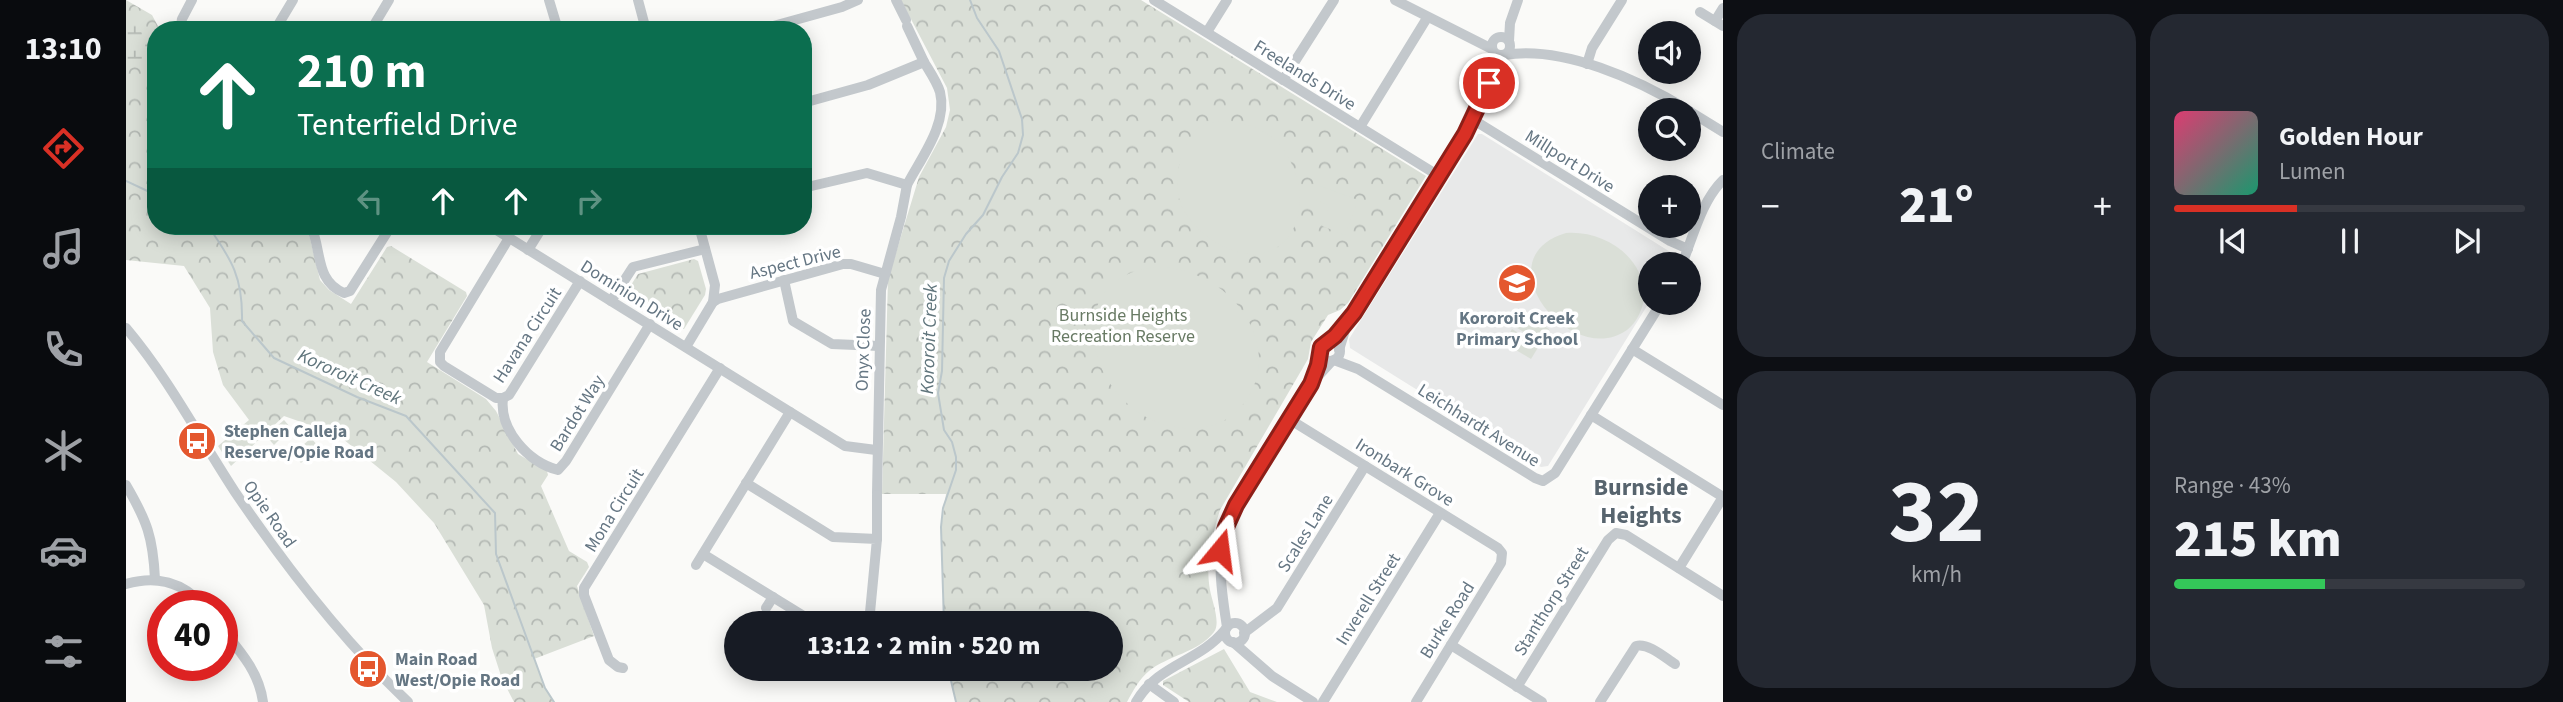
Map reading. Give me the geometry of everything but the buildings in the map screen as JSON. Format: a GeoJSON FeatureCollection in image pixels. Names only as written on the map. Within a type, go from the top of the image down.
{"type":"FeatureCollection","features":[{"type":"Feature","properties":{"kind":"street"},"geometry":{"type":"LineString","coordinates":[[181,21],[192,0]]}},
{"type":"Feature","properties":{"kind":"street"},"geometry":{"type":"LineString","coordinates":[[280,21],[293,0]]}},
{"type":"Feature","properties":{"kind":"street"},"geometry":{"type":"LineString","coordinates":[[376,21],[389,0]]}},
{"type":"Feature","properties":{"kind":"street"},"geometry":{"type":"LineString","coordinates":[[550,0],[556,21]]}},
{"type":"Feature","properties":{"kind":"street"},"geometry":{"type":"LineString","coordinates":[[638,0],[644,21]]}},
{"type":"Feature","properties":{"kind":"street"},"geometry":{"type":"LineString","coordinates":[[791,21],[858,0]]}},
{"type":"Feature","properties":{"kind":"street","name":"Onyx Close"},"geometry":{"type":"LineString","coordinates":[[870,611],[877,539],[876,450],[881,290],[907,185],[941,118],[942,107],[940,90],[896,0]]}},
{"type":"Feature","properties":{"kind":"street","name":"Freelands Drive"},"geometry":{"type":"LineString","coordinates":[[1154,0],[1439,176]]}},
{"type":"Feature","properties":{"kind":"street"},"geometry":{"type":"LineString","coordinates":[[1207,32],[1227,0]]}},
{"type":"Feature","properties":{"kind":"street"},"geometry":{"type":"LineString","coordinates":[[1395,0],[1498,52],[1538,54],[1587,64],[1634,80],[1666,98]]}},
{"type":"Feature","properties":{"kind":"street"},"geometry":{"type":"LineString","coordinates":[[1498,52],[1491,44],[1503,39],[1518,0]]}},
{"type":"Feature","properties":{"kind":"street"},"geometry":{"type":"LineString","coordinates":[[1587,64],[1592,48],[1622,0]]}},
{"type":"Feature","properties":{"kind":"street"},"geometry":{"type":"LineString","coordinates":[[1283,80],[1334,1]]}},
{"type":"Feature","properties":{"kind":"street"},"geometry":{"type":"LineString","coordinates":[[1700,12],[1719,24],[1723,8]]}},
{"type":"Feature","properties":{"kind":"street"},"geometry":{"type":"LineString","coordinates":[[1360,127],[1427,18]]}},
{"type":"Feature","properties":{"kind":"street"},"geometry":{"type":"LineString","coordinates":[[1470,36],[1503,39],[1538,54]]}},
{"type":"Feature","properties":{"kind":"street"},"geometry":{"type":"LineString","coordinates":[[1498,52],[1510,48],[1503,39]]}},
{"type":"Feature","properties":{"kind":"street"},"geometry":{"type":"LineString","coordinates":[[1253,659],[1222,597],[1219,562],[1226,527],[1236,505],[1311,384],[1336,356],[1354,313],[1472,119],[1489,83],[1498,52]]}},
{"type":"Feature","properties":{"kind":"street"},"geometry":{"type":"LineString","coordinates":[[812,100],[867,85],[925,62]]}},
{"type":"Feature","properties":{"kind":"street"},"geometry":{"type":"LineString","coordinates":[[1701,118],[1723,132]]}},
{"type":"Feature","properties":{"kind":"street","name":"Millport Drive"},"geometry":{"type":"LineString","coordinates":[[1472,119],[1688,250]]}},
{"type":"Feature","properties":{"kind":"street"},"geometry":{"type":"LineString","coordinates":[[812,186],[867,173],[907,185]]}},
{"type":"Feature","properties":{"kind":"street"},"geometry":{"type":"LineString","coordinates":[[1688,250],[1709,200],[1723,180]]}},
{"type":"Feature","properties":{"kind":"street"},"geometry":{"type":"LineString","coordinates":[[1709,200],[1723,186]]}},
{"type":"Feature","properties":{"kind":"street"},"geometry":{"type":"LineString","coordinates":[[316,235],[324,279],[344,293],[350,291],[384,235]]}},
{"type":"Feature","properties":{"kind":"street","name":"Dominion Drive"},"geometry":{"type":"LineString","coordinates":[[504,235],[845,446],[876,450]]}},
{"type":"Feature","properties":{"kind":"street"},"geometry":{"type":"LineString","coordinates":[[528,250],[537,235]]}},
{"type":"Feature","properties":{"kind":"street"},"geometry":{"type":"LineString","coordinates":[[686,347],[713,302],[715,285],[701,235]]}},
{"type":"Feature","properties":{"kind":"street","name":"Havana Circuit"},"geometry":{"type":"LineString","coordinates":[[509,238],[440,352],[439,358],[444,366],[496,398],[509,395],[580,281]]}},
{"type":"Feature","properties":{"kind":"street"},"geometry":{"type":"LineString","coordinates":[[611,301],[633,267],[705,248]]}},
{"type":"Feature","properties":{"kind":"street","name":"Aspect Drive"},"geometry":{"type":"LineString","coordinates":[[713,302],[843,264],[885,274]]}},
{"type":"Feature","properties":{"kind":"street"},"geometry":{"type":"LineString","coordinates":[[784,280],[793,321],[832,344],[879,346]]}},
{"type":"Feature","properties":{"kind":"street"},"geometry":{"type":"LineString","coordinates":[[1311,384],[1321,347],[1335,336],[1354,313]]}},
{"type":"Feature","properties":{"kind":"street","name":"Leichhardt Avenue"},"geometry":{"type":"LineString","coordinates":[[1336,356],[1541,481],[1549,480],[1653,315]]}},
{"type":"Feature","properties":{"kind":"street","name":"Bardot Way"},"geometry":{"type":"LineString","coordinates":[[503,398],[502,410],[519,447],[558,470],[650,324]]}},
{"type":"Feature","properties":{"kind":"street","name":"Opie Road"},"geometry":{"type":"LineString","coordinates":[[126,328],[169,384],[223,473],[282,559],[354,646],[408,702]]}},
{"type":"Feature","properties":{"kind":"street"},"geometry":{"type":"LineString","coordinates":[[1326,342],[1334,343],[1336,356]]}},
{"type":"Feature","properties":{"kind":"street"},"geometry":{"type":"LineString","coordinates":[[1632,349],[1723,405]]}},
{"type":"Feature","properties":{"kind":"street"},"geometry":{"type":"LineString","coordinates":[[1321,354],[1325,360],[1336,356]]}},
{"type":"Feature","properties":{"kind":"street","name":"Mona Circuit"},"geometry":{"type":"LineString","coordinates":[[623,668],[609,660],[584,595],[584,588],[720,368]]}},
{"type":"Feature","properties":{"kind":"street"},"geometry":{"type":"LineString","coordinates":[[696,565],[790,412]]}},
{"type":"Feature","properties":{"kind":"street"},"geometry":{"type":"LineString","coordinates":[[1591,415],[1723,497],[1679,568]]}},
{"type":"Feature","properties":{"kind":"street","name":"Ironbark Grove"},"geometry":{"type":"LineString","coordinates":[[1289,419],[1498,548],[1502,554]]}},
{"type":"Feature","properties":{"kind":"street","name":"Scales Lane"},"geometry":{"type":"LineString","coordinates":[[1236,629],[1269,614],[1281,603],[1365,466]]}},
{"type":"Feature","properties":{"kind":"street"},"geometry":{"type":"LineString","coordinates":[[746,484],[833,537],[877,539]]}},
{"type":"Feature","properties":{"kind":"street"},"geometry":{"type":"LineString","coordinates":[[126,485],[151,535],[155,579]]}},
{"type":"Feature","properties":{"kind":"street","name":"Inverell Street"},"geometry":{"type":"LineString","coordinates":[[1323,702],[1440,513]]}},
{"type":"Feature","properties":{"kind":"street","name":"Stanthorp Street"},"geometry":{"type":"LineString","coordinates":[[1517,687],[1611,536],[1618,533],[1626,535],[1723,596]]}},
{"type":"Feature","properties":{"kind":"street"},"geometry":{"type":"LineString","coordinates":[[703,554],[796,611]]}},
{"type":"Feature","properties":{"kind":"street","name":"Burke Road"},"geometry":{"type":"LineString","coordinates":[[1416,702],[1501,563],[1502,554]]}},
{"type":"Feature","properties":{"kind":"street"},"geometry":{"type":"LineString","coordinates":[[126,584],[155,579],[187,590]]}},
{"type":"Feature","properties":{"kind":"street"},"geometry":{"type":"LineString","coordinates":[[766,608],[773,597]]}},
{"type":"Feature","properties":{"kind":"street"},"geometry":{"type":"LineString","coordinates":[[1236,629],[1226,638],[1272,676],[1313,702]]}},
{"type":"Feature","properties":{"kind":"street"},"geometry":{"type":"LineString","coordinates":[[1136,702],[1158,675],[1208,648],[1236,629]]}},
{"type":"Feature","properties":{"kind":"street"},"geometry":{"type":"LineString","coordinates":[[1208,648],[1232,642]]}},
{"type":"Feature","properties":{"kind":"street"},"geometry":{"type":"LineString","coordinates":[[1451,645],[1542,702]]}},
{"type":"Feature","properties":{"kind":"street"},"geometry":{"type":"LineString","coordinates":[[1600,702],[1636,646],[1647,646],[1675,664]]}},
{"type":"Feature","properties":{"kind":"street"},"geometry":{"type":"LineString","coordinates":[[238,650],[250,666],[261,690],[263,702]]}},
{"type":"Feature","properties":{"kind":"street"},"geometry":{"type":"LineString","coordinates":[[1149,684],[1174,702]]}},
{"type":"Feature","properties":{"kind":"shaded area","name":"Kororoit Creek Primary School"},"geometry":{"type":"Polygon","coordinates":[[[1478,134],[1638,232],[1638,238],[1648,238],[1670,252],[1638,252],[1638,315],[1641,315],[1548,466],[1541,467],[1350,348],[1349,339],[1478,134]]]}},
{"type":"Feature","properties":{"kind":"green space"},"geometry":{"type":"Polygon","coordinates":[[[126,0],[152,15],[155,21],[147,21],[147,235],[309,235],[320,280],[329,290],[351,304],[387,247],[391,246],[466,292],[467,296],[427,362],[486,399],[496,411],[518,454],[547,471],[548,475],[541,486],[569,551],[587,562],[589,567],[577,586],[594,636],[534,659],[545,688],[554,702],[514,702],[502,679],[492,648],[484,605],[434,523],[396,482],[338,435],[284,416],[231,466],[218,446],[249,420],[223,385],[213,352],[210,308],[184,266],[126,260],[126,0]]]}},
{"type":"Feature","properties":{"kind":"green space","name":"Burnside Heights Recreation Reserve"},"geometry":{"type":"Polygon","coordinates":[[[901,0],[1141,0],[1426,176],[1348,303],[1328,315],[1311,342],[1308,359],[1220,510],[1208,570],[1216,618],[1214,632],[1192,649],[1149,671],[1139,681],[1127,702],[956,702],[951,681],[1123,681],[1123,611],[944,611],[941,528],[946,494],[882,494],[888,279],[919,177],[946,127],[950,110],[947,88],[901,0]]]}},
{"type":"Feature","properties":{"kind":"green space"},"geometry":{"type":"Polygon","coordinates":[[[126,10],[137,19],[141,32],[147,37],[147,60],[126,70],[126,10]]]}},
{"type":"Feature","properties":{"kind":"green space"},"geometry":{"type":"Polygon","coordinates":[[[1221,121],[1250,126],[1269,135],[1284,151],[1297,178],[1300,193],[1296,223],[1279,246],[1267,252],[1240,253],[1214,241],[1192,222],[1180,202],[1178,169],[1185,147],[1198,128],[1221,121]]]}},
{"type":"Feature","properties":{"kind":"green space"},"geometry":{"type":"Polygon","coordinates":[[[1320,186],[1358,200],[1345,235],[1322,226],[1329,206],[1316,200],[1320,186]]]}},
{"type":"Feature","properties":{"kind":"green space"},"geometry":{"type":"Polygon","coordinates":[[[1566,233],[1580,233],[1608,241],[1630,258],[1638,270],[1639,315],[1631,327],[1605,338],[1582,335],[1561,323],[1544,306],[1533,285],[1532,264],[1542,246],[1566,233]]]}},
{"type":"Feature","properties":{"kind":"green space"},"geometry":{"type":"Polygon","coordinates":[[[694,259],[698,261],[706,289],[684,329],[627,297],[626,293],[638,274],[694,259]]]}},
{"type":"Feature","properties":{"kind":"green space"},"geometry":{"type":"Polygon","coordinates":[[[1159,267],[1189,272],[1216,286],[1239,306],[1254,333],[1259,365],[1250,395],[1229,417],[1215,424],[1199,428],[1162,424],[1132,407],[1110,382],[1097,353],[1094,323],[1102,296],[1124,276],[1159,267]]]}},
{"type":"Feature","properties":{"kind":"green space"},"geometry":{"type":"Polygon","coordinates":[[[1523,313],[1549,329],[1541,343],[1514,326],[1523,313]]]}},
{"type":"Feature","properties":{"kind":"green space"},"geometry":{"type":"Polygon","coordinates":[[[1512,329],[1539,346],[1531,359],[1504,343],[1512,329]]]}},
{"type":"Feature","properties":{"kind":"green space"},"geometry":{"type":"Polygon","coordinates":[[[284,420],[291,428],[274,445],[266,436],[284,420]]]}},
{"type":"Feature","properties":{"kind":"green space"},"geometry":{"type":"Polygon","coordinates":[[[311,438],[318,446],[301,463],[293,454],[311,438]]]}},
{"type":"Feature","properties":{"kind":"green space"},"geometry":{"type":"Polygon","coordinates":[[[1224,649],[1250,692],[1277,702],[1189,702],[1163,685],[1163,681],[1224,649]]]}},
{"type":"Feature","properties":{"kind":"waterway","name":"Kororoit Creek"},"geometry":{"type":"LineString","coordinates":[[944,611],[941,527],[943,508],[956,470],[956,457],[952,442],[944,430],[938,393],[942,371],[944,278],[949,261],[966,234],[983,215],[1002,177],[1018,153],[1023,135],[1022,119],[999,51],[977,18],[970,0]]}},
{"type":"Feature","properties":{"kind":"waterway","name":"Kororoit Creek"},"geometry":{"type":"LineString","coordinates":[[126,181],[147,191]]}},
{"type":"Feature","properties":{"kind":"waterway","name":"Kororoit Creek"},"geometry":{"type":"LineString","coordinates":[[214,235],[224,249],[238,281],[242,321],[274,358],[357,397],[406,416],[495,513],[496,554],[545,688],[554,702]]}},
{"type":"Feature","properties":{"kind":"waterway","name":"Kororoit Creek"},"geometry":{"type":"LineString","coordinates":[[951,681],[956,702]]}},
{"type":"Feature","properties":{"kind":"place","name":"Kororoit Creek Primary School"},"geometry":{"type":"Point","coordinates":[1517,283]}},
{"type":"Feature","properties":{"kind":"place","name":"Stephen Calleja Reserve/Opie Road"},"geometry":{"type":"Point","coordinates":[197,441]}},
{"type":"Feature","properties":{"kind":"place","name":"Main Road West/Opie Road"},"geometry":{"type":"Point","coordinates":[368,669]}},
{"type":"Feature","properties":{"kind":"district","name":"Burnside Heights"},"geometry":{"type":"Point","coordinates":[1641,501]}},
{"type":"Feature","properties":{"kind":"route"},"geometry":{"type":"LineString","coordinates":[[1220,550],[1236,505],[1311,384],[1320,359],[1321,347],[1335,336],[1354,313],[1465,134],[1489,83]]}}]}
